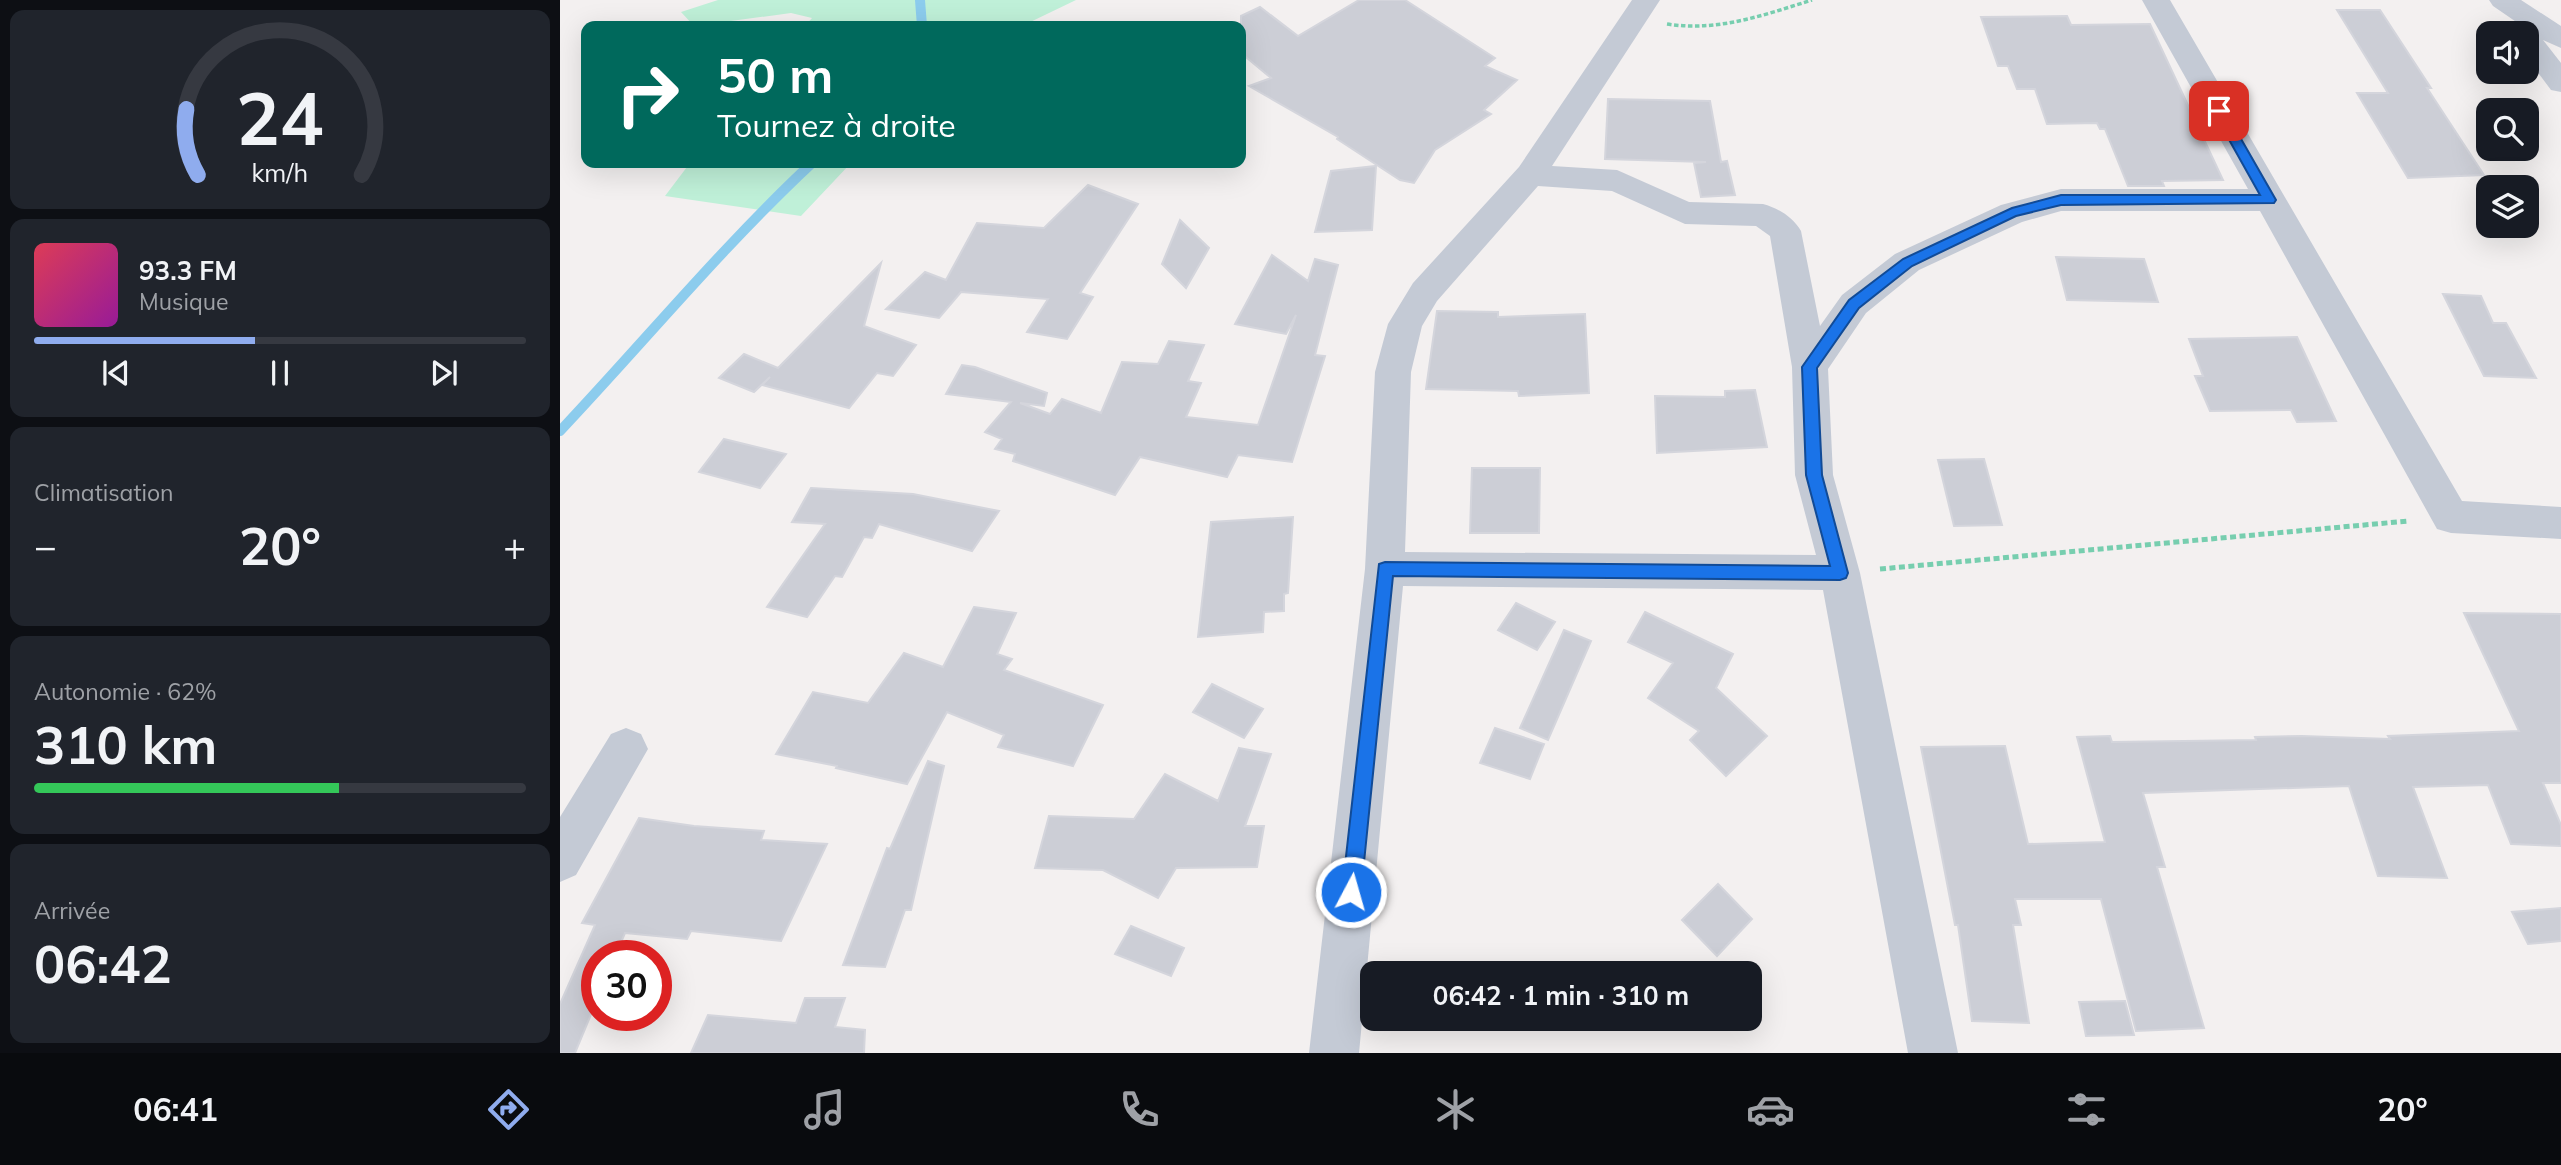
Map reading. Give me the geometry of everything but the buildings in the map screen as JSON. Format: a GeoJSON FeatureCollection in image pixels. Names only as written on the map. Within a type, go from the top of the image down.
{"type":"FeatureCollection","features":[{"type":"Feature","properties":{"kind":"street"},"geometry":{"type":"LineString","coordinates":[[2156,0],[2451,517],[2561,523]]}},
{"type":"Feature","properties":{"kind":"street"},"geometry":{"type":"LineString","coordinates":[[2501,0],[2516,21]]}},
{"type":"Feature","properties":{"kind":"street"},"geometry":{"type":"LineString","coordinates":[[2501,0],[2561,39]]}},
{"type":"Feature","properties":{"kind":"street"},"geometry":{"type":"LineString","coordinates":[[1334,1053],[1385,569],[1393,372],[1405,324],[1424,292],[1530,175],[1641,8]]}},
{"type":"Feature","properties":{"kind":"street"},"geometry":{"type":"LineString","coordinates":[[2539,54],[2561,83]]}},
{"type":"Feature","properties":{"kind":"street"},"geometry":{"type":"LineString","coordinates":[[1530,175],[1617,181],[1685,213],[1763,215],[1785,231],[1810,367],[1814,475],[1840,573],[1933,1053]]}},
{"type":"Feature","properties":{"kind":"street"},"geometry":{"type":"LineString","coordinates":[[1810,367],[1854,304],[1908,262],[2012,212],[2061,200],[2270,200]]}},
{"type":"Feature","properties":{"kind":"street"},"geometry":{"type":"LineString","coordinates":[[1385,569],[1840,573]]}},
{"type":"Feature","properties":{"kind":"street"},"geometry":{"type":"LineString","coordinates":[[560,859],[626,749]]}},
{"type":"Feature","properties":{"kind":"path"},"geometry":{"type":"LineString","coordinates":[[1641,8],[1682,28],[1719,26],[1812,0]]}},
{"type":"Feature","properties":{"kind":"path"},"geometry":{"type":"LineString","coordinates":[[1840,573],[2451,517]]}},
{"type":"Feature","properties":{"kind":"green space"},"geometry":{"type":"Polygon","coordinates":[[[718,0],[1076,0],[1032,21],[809,21],[812,18],[791,13],[731,21],[689,21],[681,12],[718,0]]]}},
{"type":"Feature","properties":{"kind":"green space"},"geometry":{"type":"Polygon","coordinates":[[[686,168],[846,168],[801,216],[665,196],[686,168]]]}},
{"type":"Feature","properties":{"kind":"waterway"},"geometry":{"type":"LineString","coordinates":[[920,0],[922,21]]}},
{"type":"Feature","properties":{"kind":"waterway"},"geometry":{"type":"LineString","coordinates":[[560,431],[715,261],[807,168]]}},
{"type":"Feature","properties":{"kind":"route"},"geometry":{"type":"LineString","coordinates":[[1351,892],[1385,569],[1840,573],[1814,475],[1810,367],[1854,304],[1908,262],[2012,212],[2061,200],[2270,200],[2219,111]]}}]}
